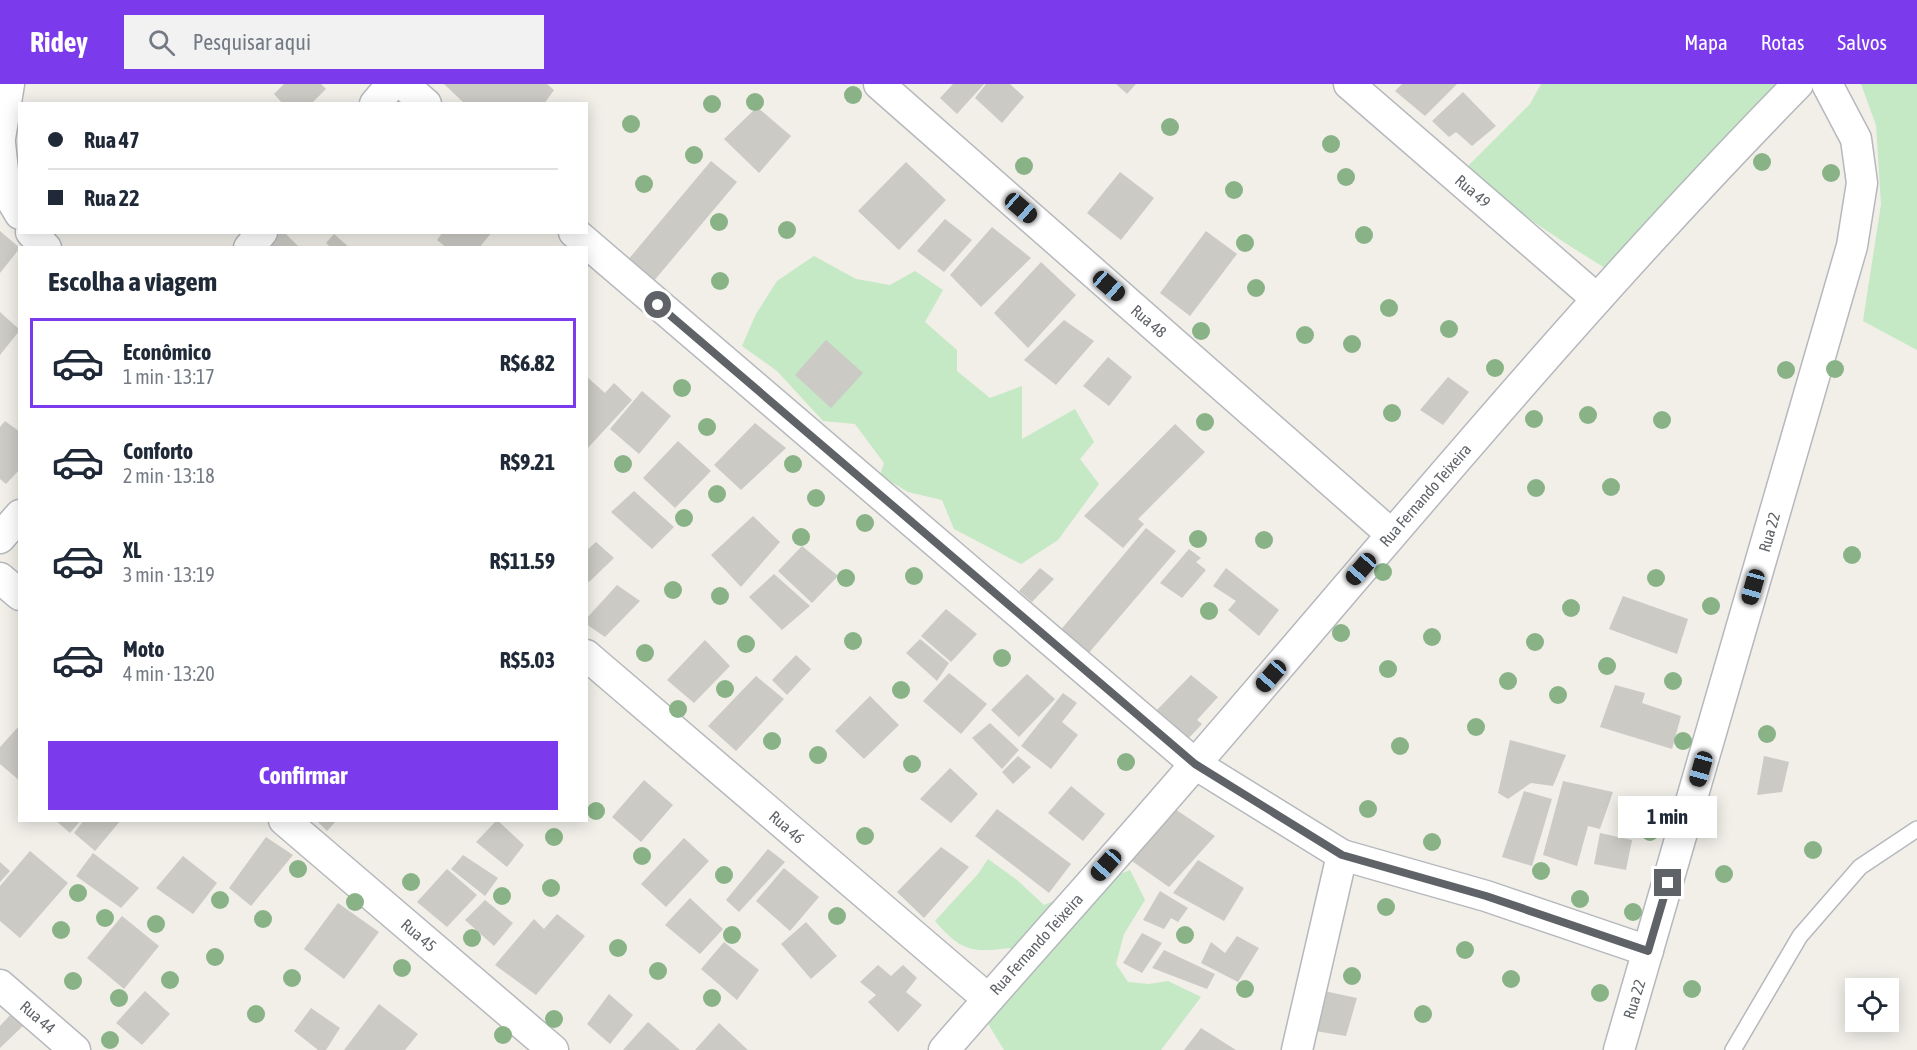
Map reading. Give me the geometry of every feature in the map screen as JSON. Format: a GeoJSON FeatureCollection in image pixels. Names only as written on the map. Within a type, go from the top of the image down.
{"type":"FeatureCollection","features":[{"type":"Feature","properties":{"kind":"street"},"geometry":{"type":"LineString","coordinates":[[9,84],[0,140],[5,189],[18,210]]}},
{"type":"Feature","properties":{"kind":"street"},"geometry":{"type":"LineString","coordinates":[[377,102],[392,84]]}},
{"type":"Feature","properties":{"kind":"street"},"geometry":{"type":"LineString","coordinates":[[403,84],[424,102]]}},
{"type":"Feature","properties":{"kind":"street","name":"Rua 48"},"geometry":{"type":"LineString","coordinates":[[879,84],[1391,534]]}},
{"type":"Feature","properties":{"kind":"street","name":"Rua 49"},"geometry":{"type":"LineString","coordinates":[[1350,84],[1597,299]]}},
{"type":"Feature","properties":{"kind":"street","name":"Rua Fernando Teixeira"},"geometry":{"type":"LineString","coordinates":[[944,1050],[1597,299],[1717,166],[1798,84]]}},
{"type":"Feature","properties":{"kind":"street","name":"Rua 22"},"geometry":{"type":"LineString","coordinates":[[1618,1050],[1852,246],[1862,183],[1856,139],[1827,84]]}},
{"type":"Feature","properties":{"kind":"street"},"geometry":{"type":"LineString","coordinates":[[33,234],[44,246]]}},
{"type":"Feature","properties":{"kind":"street"},"geometry":{"type":"LineString","coordinates":[[251,246],[260,234]]}},
{"type":"Feature","properties":{"kind":"street"},"geometry":{"type":"LineString","coordinates":[[576,234],[1195,764],[1342,855],[1486,896],[1648,951]]}},
{"type":"Feature","properties":{"kind":"street"},"geometry":{"type":"LineString","coordinates":[[0,578],[18,593]]}},
{"type":"Feature","properties":{"kind":"street","name":"Rua 46"},"geometry":{"type":"LineString","coordinates":[[588,657],[988,999]]}},
{"type":"Feature","properties":{"kind":"street","name":"Rua 45"},"geometry":{"type":"LineString","coordinates":[[286,822],[553,1050]]}},
{"type":"Feature","properties":{"kind":"street"},"geometry":{"type":"LineString","coordinates":[[1297,1050],[1342,855]]}},
{"type":"Feature","properties":{"kind":"street","name":"Rua 44"},"geometry":{"type":"LineString","coordinates":[[0,985],[75,1050]]}},
{"type":"Feature","properties":{"kind":"lane"},"geometry":{"type":"LineString","coordinates":[[1733,1050],[1800,936],[1860,867],[1917,829]]}},
{"type":"Feature","properties":{"kind":"green space"},"geometry":{"type":"Polygon","coordinates":[[[1541,84],[1780,84],[1605,268],[1551,234],[1465,169],[1530,104],[1541,84]]]}},
{"type":"Feature","properties":{"kind":"green space"},"geometry":{"type":"Polygon","coordinates":[[[1861,84],[1917,84],[1917,350],[1863,321],[1881,204],[1876,125],[1861,84]]]}},
{"type":"Feature","properties":{"kind":"green space"},"geometry":{"type":"Polygon","coordinates":[[[814,256],[856,279],[890,285],[915,271],[943,290],[925,322],[957,350],[957,371],[990,398],[1022,386],[1022,439],[1075,409],[1094,442],[1080,459],[1099,484],[1058,540],[1021,564],[954,529],[942,500],[908,492],[880,475],[884,463],[855,424],[823,421],[777,371],[742,346],[756,314],[777,281],[814,256]]]}},
{"type":"Feature","properties":{"kind":"green space"},"geometry":{"type":"Polygon","coordinates":[[[988,859],[1017,880],[1044,905],[1130,870],[1145,900],[1124,934],[1116,964],[1128,982],[1149,984],[1168,981],[1201,997],[1161,1050],[1004,1050],[987,1022],[1019,971],[1010,948],[976,950],[968,948],[952,939],[935,921],[978,874],[988,859]]]}},
{"type":"Feature","properties":{"kind":"building"},"geometry":{"type":"Polygon","coordinates":[[[284,84],[321,84],[326,89],[313,102],[281,102],[274,94],[284,84]]]}},
{"type":"Feature","properties":{"kind":"building"},"geometry":{"type":"Polygon","coordinates":[[[444,84],[547,84],[554,90],[545,102],[463,102],[444,84]]]}},
{"type":"Feature","properties":{"kind":"building"},"geometry":{"type":"Polygon","coordinates":[[[953,84],[984,84],[957,114],[940,98],[953,84]]]}},
{"type":"Feature","properties":{"kind":"building"},"geometry":{"type":"Polygon","coordinates":[[[986,84],[1010,84],[1024,97],[1002,123],[975,98],[986,84]]]}},
{"type":"Feature","properties":{"kind":"building"},"geometry":{"type":"Polygon","coordinates":[[[1116,84],[1136,84],[1127,94],[1116,84]]]}},
{"type":"Feature","properties":{"kind":"building"},"geometry":{"type":"Polygon","coordinates":[[[1402,84],[1457,84],[1425,116],[1395,91],[1402,84]]]}},
{"type":"Feature","properties":{"kind":"building"},"geometry":{"type":"Polygon","coordinates":[[[1463,92],[1496,126],[1472,146],[1456,132],[1449,137],[1432,121],[1463,92]]]}},
{"type":"Feature","properties":{"kind":"building"},"geometry":{"type":"Polygon","coordinates":[[[757,107],[791,136],[759,173],[724,139],[757,107]]]}},
{"type":"Feature","properties":{"kind":"building"},"geometry":{"type":"Polygon","coordinates":[[[711,161],[737,182],[653,282],[627,261],[711,161]]]}},
{"type":"Feature","properties":{"kind":"building"},"geometry":{"type":"Polygon","coordinates":[[[906,162],[946,200],[899,250],[858,211],[906,162]]]}},
{"type":"Feature","properties":{"kind":"building"},"geometry":{"type":"Polygon","coordinates":[[[1120,172],[1154,198],[1121,240],[1087,213],[1120,172]]]}},
{"type":"Feature","properties":{"kind":"building"},"geometry":{"type":"Polygon","coordinates":[[[945,219],[972,240],[944,272],[917,251],[945,219]]]}},
{"type":"Feature","properties":{"kind":"building"},"geometry":{"type":"Polygon","coordinates":[[[992,227],[1031,258],[981,307],[950,275],[992,227]]]}},
{"type":"Feature","properties":{"kind":"building"},"geometry":{"type":"Polygon","coordinates":[[[0,231],[18,246],[18,250],[0,273],[0,231]]]}},
{"type":"Feature","properties":{"kind":"building"},"geometry":{"type":"Polygon","coordinates":[[[1206,231],[1237,254],[1190,316],[1160,293],[1206,231]]]}},
{"type":"Feature","properties":{"kind":"building"},"geometry":{"type":"Polygon","coordinates":[[[272,234],[286,234],[298,246],[261,246],[272,234]]]}},
{"type":"Feature","properties":{"kind":"building"},"geometry":{"type":"Polygon","coordinates":[[[334,234],[348,246],[329,246],[326,243],[334,234]]]}},
{"type":"Feature","properties":{"kind":"building"},"geometry":{"type":"Polygon","coordinates":[[[442,234],[490,234],[481,246],[444,246],[437,240],[442,234]]]}},
{"type":"Feature","properties":{"kind":"building"},"geometry":{"type":"Polygon","coordinates":[[[1041,262],[1076,295],[1028,348],[994,313],[1041,262]]]}},
{"type":"Feature","properties":{"kind":"building"},"geometry":{"type":"Polygon","coordinates":[[[0,312],[18,328],[18,332],[0,355],[0,312]]]}},
{"type":"Feature","properties":{"kind":"building"},"geometry":{"type":"Polygon","coordinates":[[[1064,320],[1094,341],[1056,385],[1024,360],[1064,320]]]}},
{"type":"Feature","properties":{"kind":"building"},"geometry":{"type":"Polygon","coordinates":[[[826,340],[863,373],[831,408],[795,375],[826,340]]]}},
{"type":"Feature","properties":{"kind":"building"},"geometry":{"type":"Polygon","coordinates":[[[1108,357],[1132,377],[1109,406],[1083,386],[1108,357]]]}},
{"type":"Feature","properties":{"kind":"building"},"geometry":{"type":"Polygon","coordinates":[[[1448,377],[1469,392],[1443,425],[1420,410],[1448,377]]]}},
{"type":"Feature","properties":{"kind":"building"},"geometry":{"type":"Polygon","coordinates":[[[588,378],[605,393],[614,383],[632,400],[588,448],[588,378]]]}},
{"type":"Feature","properties":{"kind":"building"},"geometry":{"type":"Polygon","coordinates":[[[642,391],[671,416],[639,454],[610,429],[642,391]]]}},
{"type":"Feature","properties":{"kind":"building"},"geometry":{"type":"Polygon","coordinates":[[[5,421],[18,431],[18,471],[6,484],[0,479],[0,427],[5,421]]]}},
{"type":"Feature","properties":{"kind":"building"},"geometry":{"type":"Polygon","coordinates":[[[755,423],[786,448],[741,490],[714,465],[755,423]]]}},
{"type":"Feature","properties":{"kind":"building"},"geometry":{"type":"Polygon","coordinates":[[[1175,424],[1205,452],[1138,519],[1144,524],[1123,548],[1084,516],[1175,424]]]}},
{"type":"Feature","properties":{"kind":"building"},"geometry":{"type":"Polygon","coordinates":[[[678,441],[711,471],[675,508],[643,478],[678,441]]]}},
{"type":"Feature","properties":{"kind":"building"},"geometry":{"type":"Polygon","coordinates":[[[634,491],[674,527],[652,549],[611,512],[634,491]]]}},
{"type":"Feature","properties":{"kind":"building"},"geometry":{"type":"Polygon","coordinates":[[[753,516],[780,542],[741,587],[711,555],[753,516]]]}},
{"type":"Feature","properties":{"kind":"building"},"geometry":{"type":"Polygon","coordinates":[[[1146,528],[1176,551],[1087,655],[1059,632],[1146,528]]]}},
{"type":"Feature","properties":{"kind":"building"},"geometry":{"type":"Polygon","coordinates":[[[596,542],[614,558],[589,582],[588,581],[588,549],[596,542]]]}},
{"type":"Feature","properties":{"kind":"building"},"geometry":{"type":"Polygon","coordinates":[[[802,546],[838,576],[812,603],[778,571],[802,546]]]}},
{"type":"Feature","properties":{"kind":"building"},"geometry":{"type":"Polygon","coordinates":[[[1189,549],[1201,558],[1196,562],[1206,570],[1182,598],[1160,583],[1189,549]]]}},
{"type":"Feature","properties":{"kind":"building"},"geometry":{"type":"Polygon","coordinates":[[[1040,568],[1054,579],[1032,602],[1019,591],[1040,568]]]}},
{"type":"Feature","properties":{"kind":"building"},"geometry":{"type":"Polygon","coordinates":[[[1226,568],[1279,610],[1259,636],[1228,610],[1236,601],[1213,586],[1226,568]]]}},
{"type":"Feature","properties":{"kind":"building"},"geometry":{"type":"Polygon","coordinates":[[[774,574],[810,606],[782,630],[749,597],[774,574]]]}},
{"type":"Feature","properties":{"kind":"building"},"geometry":{"type":"Polygon","coordinates":[[[617,585],[640,601],[605,637],[588,625],[588,617],[617,585]]]}},
{"type":"Feature","properties":{"kind":"building"},"geometry":{"type":"Polygon","coordinates":[[[1623,596],[1688,619],[1677,654],[1609,629],[1623,596]]]}},
{"type":"Feature","properties":{"kind":"building"},"geometry":{"type":"Polygon","coordinates":[[[946,609],[977,634],[951,662],[921,636],[946,609]]]}},
{"type":"Feature","properties":{"kind":"building"},"geometry":{"type":"Polygon","coordinates":[[[920,639],[949,663],[937,681],[906,653],[920,639]]]}},
{"type":"Feature","properties":{"kind":"building"},"geometry":{"type":"Polygon","coordinates":[[[705,640],[730,666],[694,703],[667,680],[705,640]]]}},
{"type":"Feature","properties":{"kind":"building"},"geometry":{"type":"Polygon","coordinates":[[[796,655],[811,669],[787,695],[772,680],[796,655]]]}},
{"type":"Feature","properties":{"kind":"building"},"geometry":{"type":"Polygon","coordinates":[[[949,673],[987,704],[961,734],[923,701],[949,673]]]}},
{"type":"Feature","properties":{"kind":"building"},"geometry":{"type":"Polygon","coordinates":[[[1027,674],[1055,699],[1019,737],[991,710],[1027,674]]]}},
{"type":"Feature","properties":{"kind":"building"},"geometry":{"type":"Polygon","coordinates":[[[1191,675],[1218,697],[1197,720],[1202,724],[1187,740],[1152,715],[1191,675]]]}},
{"type":"Feature","properties":{"kind":"building"},"geometry":{"type":"Polygon","coordinates":[[[756,676],[784,699],[736,751],[708,726],[756,676]]]}},
{"type":"Feature","properties":{"kind":"building"},"geometry":{"type":"Polygon","coordinates":[[[1615,685],[1645,693],[1642,703],[1681,716],[1672,749],[1600,727],[1615,685]]]}},
{"type":"Feature","properties":{"kind":"building"},"geometry":{"type":"Polygon","coordinates":[[[1063,693],[1077,703],[1062,722],[1078,735],[1051,769],[1021,746],[1063,693]]]}},
{"type":"Feature","properties":{"kind":"building"},"geometry":{"type":"Polygon","coordinates":[[[870,696],[899,725],[864,759],[835,731],[870,696]]]}},
{"type":"Feature","properties":{"kind":"building"},"geometry":{"type":"Polygon","coordinates":[[[990,723],[1019,750],[1002,769],[972,738],[990,723]]]}},
{"type":"Feature","properties":{"kind":"building"},"geometry":{"type":"Polygon","coordinates":[[[18,727],[18,779],[0,764],[0,747],[18,727]]]}},
{"type":"Feature","properties":{"kind":"building"},"geometry":{"type":"Polygon","coordinates":[[[1510,740],[1566,755],[1553,786],[1531,783],[1508,799],[1498,793],[1510,740]]]}},
{"type":"Feature","properties":{"kind":"building"},"geometry":{"type":"Polygon","coordinates":[[[1018,756],[1031,767],[1013,784],[1002,772],[1018,756]]]}},
{"type":"Feature","properties":{"kind":"building"},"geometry":{"type":"Polygon","coordinates":[[[1764,756],[1789,762],[1782,792],[1757,795],[1764,756]]]}},
{"type":"Feature","properties":{"kind":"building"},"geometry":{"type":"Polygon","coordinates":[[[950,768],[978,794],[951,823],[920,799],[950,768]]]}},
{"type":"Feature","properties":{"kind":"building"},"geometry":{"type":"Polygon","coordinates":[[[644,780],[673,805],[641,842],[612,817],[644,780]]]}},
{"type":"Feature","properties":{"kind":"building"},"geometry":{"type":"Polygon","coordinates":[[[1563,781],[1613,792],[1600,829],[1588,826],[1577,866],[1543,855],[1563,781]]]}},
{"type":"Feature","properties":{"kind":"building"},"geometry":{"type":"Polygon","coordinates":[[[1071,786],[1105,814],[1083,841],[1048,813],[1071,786]]]}},
{"type":"Feature","properties":{"kind":"building"},"geometry":{"type":"Polygon","coordinates":[[[1524,791],[1552,799],[1532,866],[1502,857],[1524,791]]]}},
{"type":"Feature","properties":{"kind":"building"},"geometry":{"type":"Polygon","coordinates":[[[1172,807],[1215,836],[1169,887],[1129,859],[1172,807]]]}},
{"type":"Feature","properties":{"kind":"building"},"geometry":{"type":"Polygon","coordinates":[[[997,809],[1071,864],[1049,893],[975,836],[997,809]]]}},
{"type":"Feature","properties":{"kind":"building"},"geometry":{"type":"Polygon","coordinates":[[[57,822],[79,822],[70,833],[57,822]]]}},
{"type":"Feature","properties":{"kind":"building"},"geometry":{"type":"Polygon","coordinates":[[[82,822],[119,822],[95,851],[74,833],[82,822]]]}},
{"type":"Feature","properties":{"kind":"building"},"geometry":{"type":"Polygon","coordinates":[[[318,822],[335,822],[327,831],[318,822]]]}},
{"type":"Feature","properties":{"kind":"building"},"geometry":{"type":"Polygon","coordinates":[[[495,822],[499,822],[524,845],[507,867],[476,842],[495,822]]]}},
{"type":"Feature","properties":{"kind":"building"},"geometry":{"type":"Polygon","coordinates":[[[1600,833],[1632,840],[1626,870],[1594,864],[1600,833]]]}},
{"type":"Feature","properties":{"kind":"building"},"geometry":{"type":"Polygon","coordinates":[[[266,837],[293,855],[251,906],[229,888],[266,837]]]}},
{"type":"Feature","properties":{"kind":"building"},"geometry":{"type":"Polygon","coordinates":[[[684,838],[709,861],[666,907],[641,884],[684,838]]]}},
{"type":"Feature","properties":{"kind":"building"},"geometry":{"type":"Polygon","coordinates":[[[941,847],[969,867],[924,918],[897,892],[941,847]]]}},
{"type":"Feature","properties":{"kind":"building"},"geometry":{"type":"Polygon","coordinates":[[[768,849],[785,862],[739,912],[726,900],[768,849]]]}},
{"type":"Feature","properties":{"kind":"building"},"geometry":{"type":"Polygon","coordinates":[[[30,851],[68,883],[20,938],[0,921],[0,886],[30,851]]]}},
{"type":"Feature","properties":{"kind":"building"},"geometry":{"type":"Polygon","coordinates":[[[93,853],[139,888],[121,908],[76,876],[93,853]]]}},
{"type":"Feature","properties":{"kind":"building"},"geometry":{"type":"Polygon","coordinates":[[[463,855],[498,878],[485,896],[451,869],[463,855]]]}},
{"type":"Feature","properties":{"kind":"building"},"geometry":{"type":"Polygon","coordinates":[[[183,856],[217,883],[193,914],[156,888],[183,856]]]}},
{"type":"Feature","properties":{"kind":"building"},"geometry":{"type":"Polygon","coordinates":[[[1198,860],[1244,888],[1224,921],[1173,893],[1198,860]]]}},
{"type":"Feature","properties":{"kind":"building"},"geometry":{"type":"Polygon","coordinates":[[[0,862],[10,871],[0,882],[0,862]]]}},
{"type":"Feature","properties":{"kind":"building"},"geometry":{"type":"Polygon","coordinates":[[[784,868],[819,897],[790,931],[756,901],[784,868]]]}},
{"type":"Feature","properties":{"kind":"building"},"geometry":{"type":"Polygon","coordinates":[[[447,869],[477,895],[447,927],[417,902],[447,869]]]}},
{"type":"Feature","properties":{"kind":"building"},"geometry":{"type":"Polygon","coordinates":[[[1160,891],[1188,908],[1178,922],[1171,918],[1164,929],[1143,920],[1160,891]]]}},
{"type":"Feature","properties":{"kind":"building"},"geometry":{"type":"Polygon","coordinates":[[[690,898],[723,929],[700,954],[665,925],[690,898]]]}},
{"type":"Feature","properties":{"kind":"building"},"geometry":{"type":"Polygon","coordinates":[[[485,900],[513,923],[494,946],[465,920],[485,900]]]}},
{"type":"Feature","properties":{"kind":"building"},"geometry":{"type":"Polygon","coordinates":[[[338,903],[379,932],[344,979],[304,949],[338,903]]]}},
{"type":"Feature","properties":{"kind":"building"},"geometry":{"type":"Polygon","coordinates":[[[557,914],[585,936],[536,995],[495,965],[534,919],[544,929],[557,914]]]}},
{"type":"Feature","properties":{"kind":"building"},"geometry":{"type":"Polygon","coordinates":[[[122,916],[159,946],[124,989],[87,958],[122,916]]]}},
{"type":"Feature","properties":{"kind":"building"},"geometry":{"type":"Polygon","coordinates":[[[806,922],[837,956],[811,979],[781,944],[806,922]]]}},
{"type":"Feature","properties":{"kind":"building"},"geometry":{"type":"Polygon","coordinates":[[[1142,933],[1162,943],[1142,973],[1123,963],[1142,933]]]}},
{"type":"Feature","properties":{"kind":"building"},"geometry":{"type":"Polygon","coordinates":[[[1237,936],[1259,948],[1238,982],[1201,963],[1211,942],[1225,953],[1237,936]]]}},
{"type":"Feature","properties":{"kind":"building"},"geometry":{"type":"Polygon","coordinates":[[[724,942],[759,970],[737,1000],[701,969],[724,942]]]}},
{"type":"Feature","properties":{"kind":"building"},"geometry":{"type":"Polygon","coordinates":[[[1164,950],[1215,974],[1207,989],[1152,968],[1164,950]]]}},
{"type":"Feature","properties":{"kind":"building"},"geometry":{"type":"Polygon","coordinates":[[[878,965],[891,976],[903,965],[917,978],[906,992],[922,1005],[898,1032],[868,1002],[876,995],[860,982],[878,965]]]}},
{"type":"Feature","properties":{"kind":"building"},"geometry":{"type":"Polygon","coordinates":[[[1319,990],[1357,998],[1346,1036],[1309,1030],[1319,990]]]}},
{"type":"Feature","properties":{"kind":"building"},"geometry":{"type":"Polygon","coordinates":[[[145,991],[170,1014],[142,1045],[116,1023],[145,991]]]}},
{"type":"Feature","properties":{"kind":"building"},"geometry":{"type":"Polygon","coordinates":[[[609,994],[633,1015],[610,1044],[587,1024],[609,994]]]}},
{"type":"Feature","properties":{"kind":"building"},"geometry":{"type":"Polygon","coordinates":[[[379,1004],[418,1034],[405,1050],[344,1050],[379,1004]]]}},
{"type":"Feature","properties":{"kind":"building"},"geometry":{"type":"Polygon","coordinates":[[[311,1008],[340,1028],[326,1050],[318,1050],[294,1031],[311,1008]]]}},
{"type":"Feature","properties":{"kind":"building"},"geometry":{"type":"Polygon","coordinates":[[[11,1014],[25,1024],[0,1048],[0,1026],[11,1014]]]}},
{"type":"Feature","properties":{"kind":"building"},"geometry":{"type":"Polygon","coordinates":[[[648,1022],[680,1050],[623,1050],[648,1022]]]}},
{"type":"Feature","properties":{"kind":"building"},"geometry":{"type":"Polygon","coordinates":[[[719,1023],[748,1050],[695,1050],[719,1023]]]}},
{"type":"Feature","properties":{"kind":"building"},"geometry":{"type":"Polygon","coordinates":[[[1201,1028],[1236,1050],[1184,1050],[1201,1028]]]}},
{"type":"Feature","properties":{"kind":"route"},"geometry":{"type":"LineString","coordinates":[[658,305],[1195,764],[1342,855],[1486,896],[1648,951],[1668,883]]}}]}
